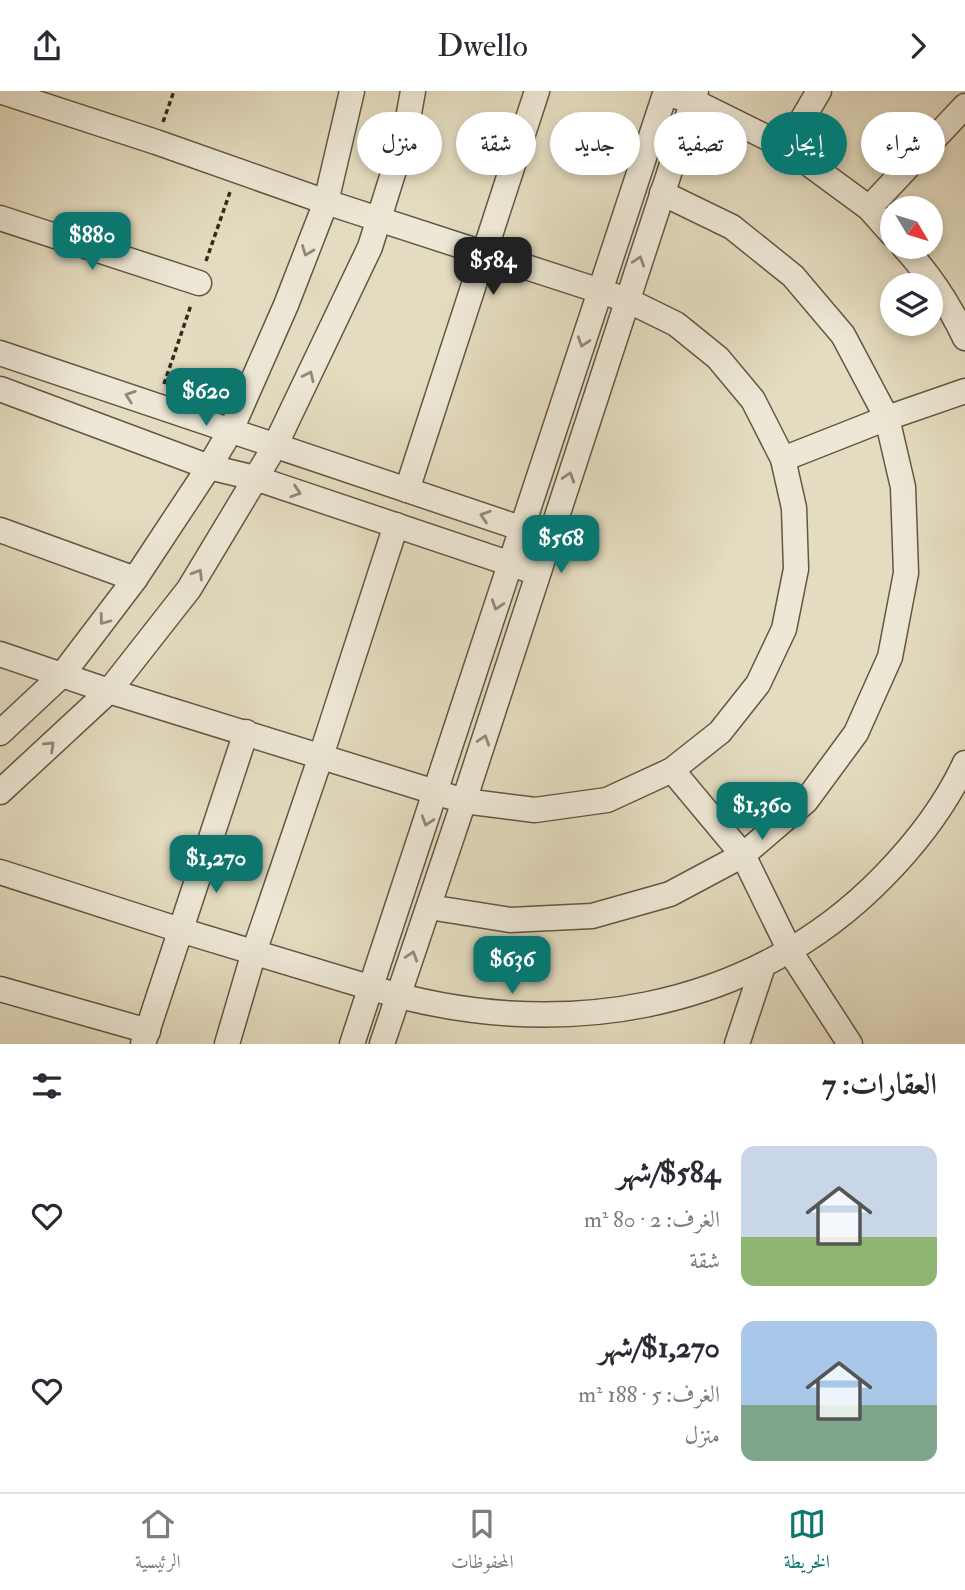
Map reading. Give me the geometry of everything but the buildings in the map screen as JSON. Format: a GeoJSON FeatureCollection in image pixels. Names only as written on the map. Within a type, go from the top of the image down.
{"type":"FeatureCollection","features":[{"type":"Feature","properties":{"kind":"street"},"geometry":{"type":"LineString","coordinates":[[0,91],[326,202],[600,291],[626,300],[676,324],[719,358],[753,400],[783,459],[794,507],[796,569],[784,629],[758,684],[720,732],[672,770],[607,800],[535,810],[464,801],[0,654]]}},
{"type":"Feature","properties":{"kind":"street"},"geometry":{"type":"LineString","coordinates":[[0,733],[62,675],[135,579],[231,430],[286,305],[326,202],[352,91]]}},
{"type":"Feature","properties":{"kind":"street"},"geometry":{"type":"LineString","coordinates":[[0,793],[110,691],[189,589],[275,446],[370,247],[405,135],[413,91]]}},
{"type":"Feature","properties":{"kind":"street"},"geometry":{"type":"LineString","coordinates":[[407,490],[537,91]]}},
{"type":"Feature","properties":{"kind":"street"},"geometry":{"type":"LineString","coordinates":[[807,112],[819,91]]}},
{"type":"Feature","properties":{"kind":"street"},"geometry":{"type":"LineString","coordinates":[[352,1044],[664,92],[695,96],[761,133]]}},
{"type":"Feature","properties":{"kind":"street"},"geometry":{"type":"LineString","coordinates":[[382,1044],[695,96]]}},
{"type":"Feature","properties":{"kind":"street"},"geometry":{"type":"LineString","coordinates":[[869,208],[965,106]]}},
{"type":"Feature","properties":{"kind":"street"},"geometry":{"type":"LineString","coordinates":[[824,175],[869,208],[880,220]]}},
{"type":"Feature","properties":{"kind":"street"},"geometry":{"type":"LineString","coordinates":[[429,907],[510,920],[592,916],[670,894],[743,855],[806,800],[823,778],[856,733],[890,657],[906,573],[903,487],[887,418],[844,335],[793,275],[732,227],[662,193]]}},
{"type":"Feature","properties":{"kind":"street"},"geometry":{"type":"LineString","coordinates":[[0,218],[199,283]]}},
{"type":"Feature","properties":{"kind":"street"},"geometry":{"type":"LineString","coordinates":[[915,259],[956,319],[965,338]]}},
{"type":"Feature","properties":{"kind":"street"},"geometry":{"type":"LineString","coordinates":[[0,353],[549,537]]}},
{"type":"Feature","properties":{"kind":"street"},"geometry":{"type":"LineString","coordinates":[[0,389],[209,467],[255,478],[538,573]]}},
{"type":"Feature","properties":{"kind":"street"},"geometry":{"type":"LineString","coordinates":[[783,459],[965,391]]}},
{"type":"Feature","properties":{"kind":"street"},"geometry":{"type":"LineString","coordinates":[[227,1044],[254,952],[396,525]]}},
{"type":"Feature","properties":{"kind":"street"},"geometry":{"type":"LineString","coordinates":[[0,530],[135,579]]}},
{"type":"Feature","properties":{"kind":"street"},"geometry":{"type":"LineString","coordinates":[[0,989],[146,1037],[246,732]]}},
{"type":"Feature","properties":{"kind":"street"},"geometry":{"type":"LineString","coordinates":[[0,872],[398,998],[481,1017],[564,1027],[633,1014],[699,996],[762,969],[791,953],[856,905],[912,847],[957,780],[965,763]]}},
{"type":"Feature","properties":{"kind":"street"},"geometry":{"type":"LineString","coordinates":[[672,770],[743,855],[791,953],[850,1044]]}},
{"type":"Feature","properties":{"kind":"street"},"geometry":{"type":"LineString","coordinates":[[737,1044],[762,969]]}},
{"type":"Feature","properties":{"kind":"path"},"geometry":{"type":"LineString","coordinates":[[156,142],[174,91]]}}]}
